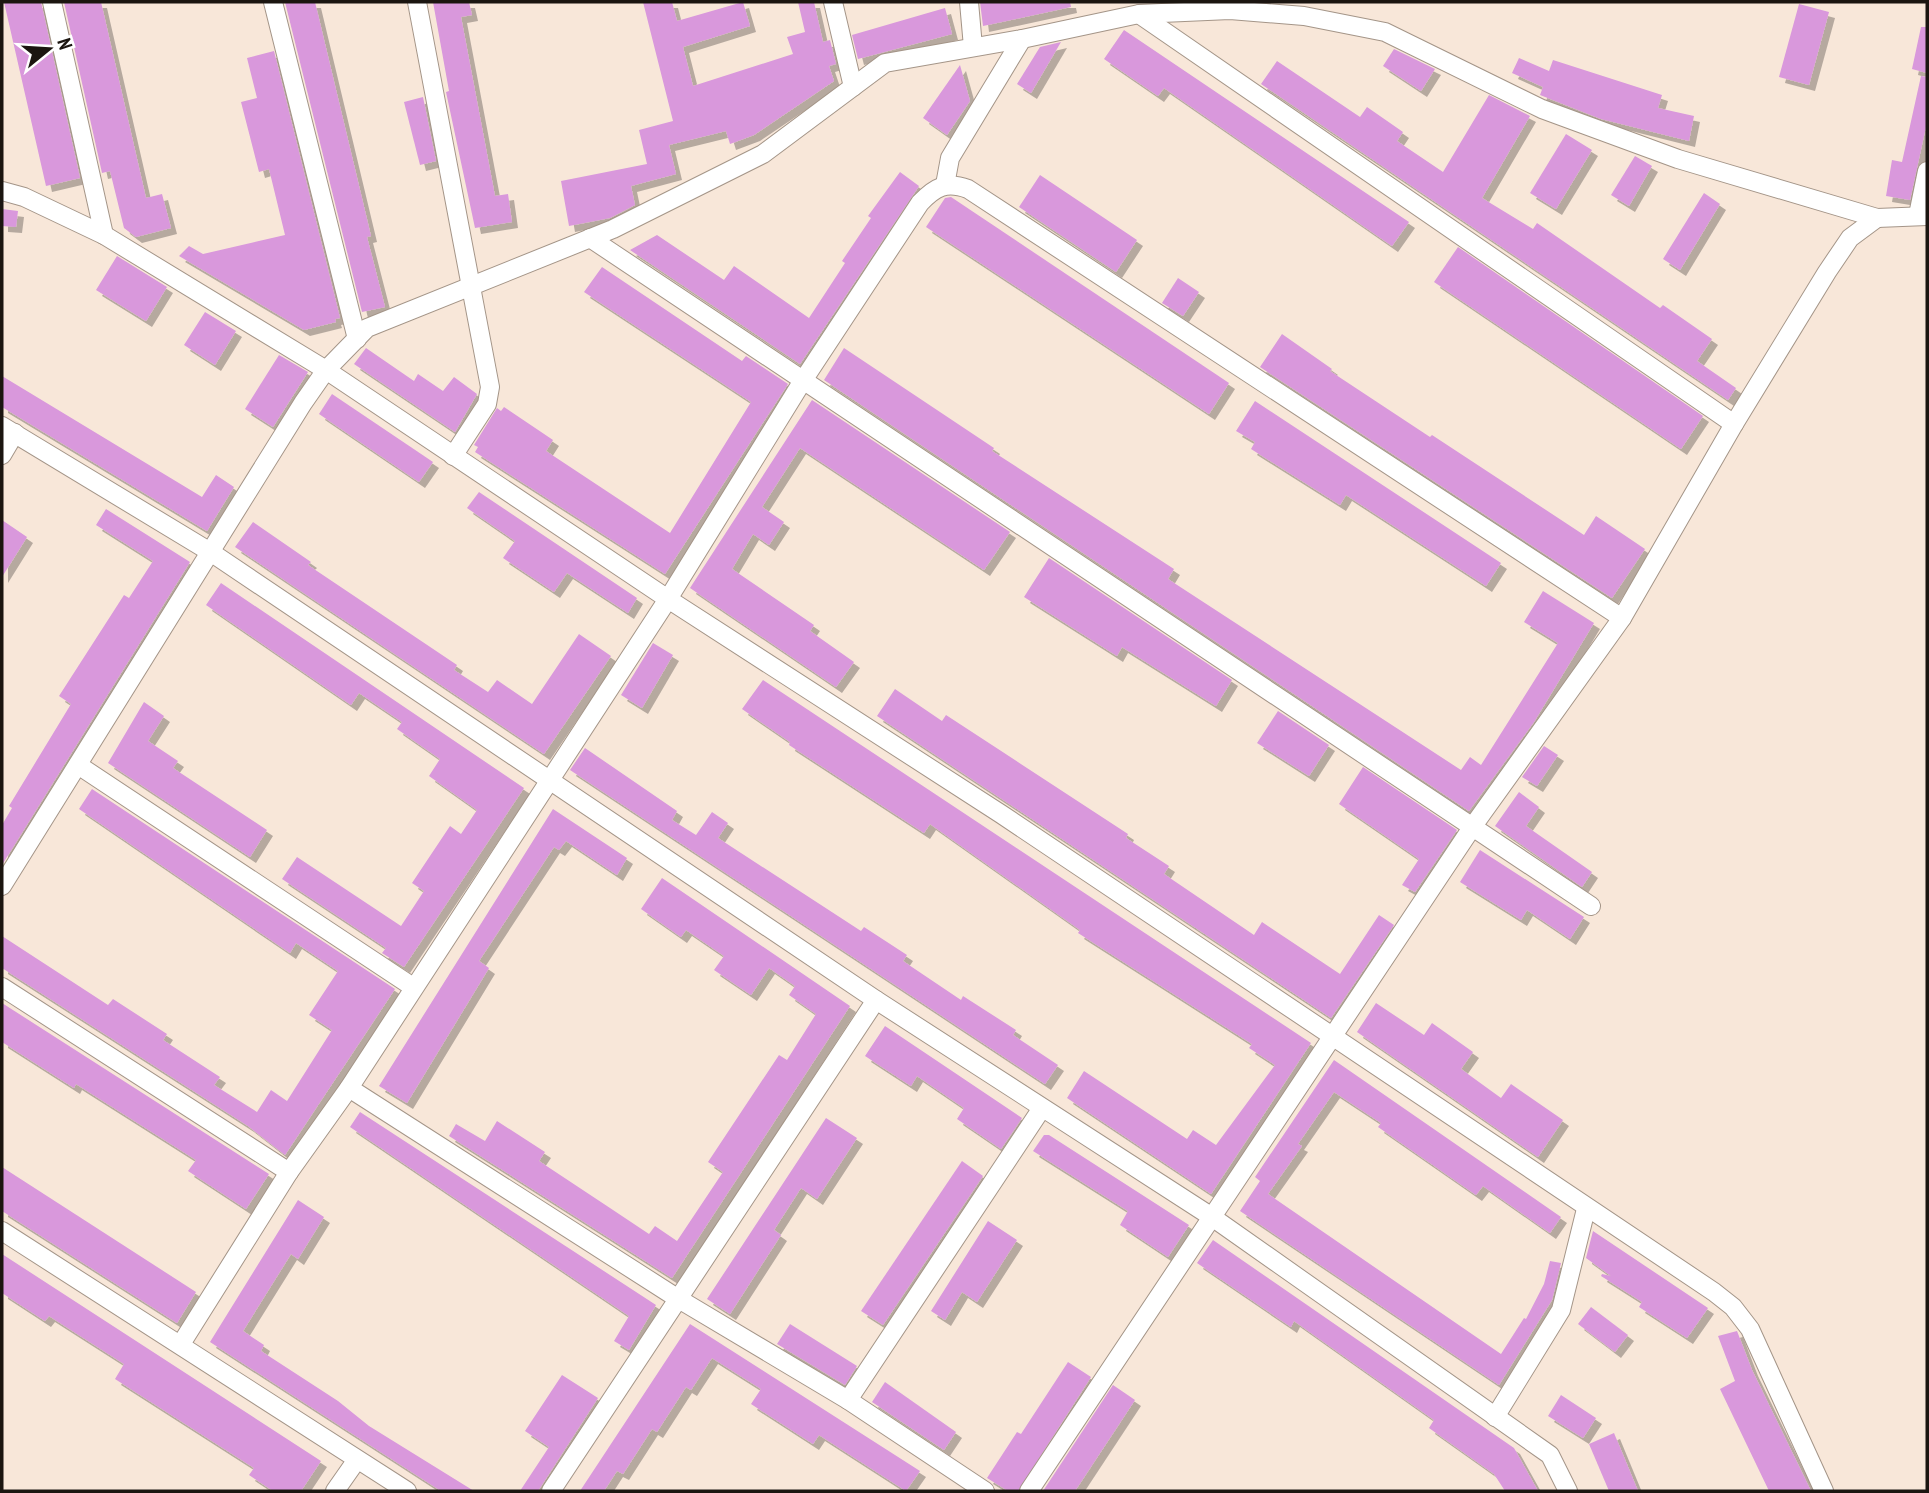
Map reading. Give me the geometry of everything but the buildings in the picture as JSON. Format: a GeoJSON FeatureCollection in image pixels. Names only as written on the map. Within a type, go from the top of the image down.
{"type":"FeatureCollection","features":[{"type":"Feature","properties":{"kind":"street"},"geometry":{"type":"LineString","coordinates":[[52,2],[104,235]]}},
{"type":"Feature","properties":{"kind":"street"},"geometry":{"type":"LineString","coordinates":[[273,2],[357,339]]}},
{"type":"Feature","properties":{"kind":"street"},"geometry":{"type":"LineString","coordinates":[[416,2],[490,387],[488,404],[453,456]]}},
{"type":"Feature","properties":{"kind":"street"},"geometry":{"type":"LineString","coordinates":[[832,2],[853,87]]}},
{"type":"Feature","properties":{"kind":"street"},"geometry":{"type":"LineString","coordinates":[[969,2],[972,47]]}},
{"type":"Feature","properties":{"kind":"street"},"geometry":{"type":"LineString","coordinates":[[2,886],[326,370],[367,328],[590,238],[763,154],[885,62],[1022,39],[1139,13],[1230,10],[1304,16],[1385,32],[1488,84],[1580,125],[1678,159],[1877,218],[1923,216],[1927,171]]}},
{"type":"Feature","properties":{"kind":"street"},"geometry":{"type":"LineString","coordinates":[[1139,13],[1734,424]]}},
{"type":"Feature","properties":{"kind":"street"},"geometry":{"type":"LineString","coordinates":[[945,185],[950,158],[1022,39]]}},
{"type":"Feature","properties":{"kind":"street"},"geometry":{"type":"LineString","coordinates":[[181,1344],[289,1172],[349,1088],[668,599],[802,382],[920,203],[933,189],[955,184],[968,189],[1622,618]]}},
{"type":"Feature","properties":{"kind":"street"},"geometry":{"type":"LineString","coordinates":[[2,191],[24,197],[104,235],[326,370],[668,599],[1001,814],[1733,1307],[1750,1329],[1824,1491]]}},
{"type":"Feature","properties":{"kind":"street"},"geometry":{"type":"LineString","coordinates":[[1029,1491],[1473,826],[1622,618],[1734,424],[1850,238],[1877,218]]}},
{"type":"Feature","properties":{"kind":"street"},"geometry":{"type":"LineString","coordinates":[[590,238],[802,382],[1591,906]]}},
{"type":"Feature","properties":{"kind":"street"},"geometry":{"type":"LineString","coordinates":[[2,455],[8,429],[212,553],[876,1000],[1212,1217],[1550,1455],[1568,1491]]}},
{"type":"Feature","properties":{"kind":"street"},"geometry":{"type":"LineString","coordinates":[[78,765],[413,987]]}},
{"type":"Feature","properties":{"kind":"street"},"geometry":{"type":"LineString","coordinates":[[2,988],[289,1172]]}},
{"type":"Feature","properties":{"kind":"street"},"geometry":{"type":"LineString","coordinates":[[551,1491],[876,1000]]}},
{"type":"Feature","properties":{"kind":"street"},"geometry":{"type":"LineString","coordinates":[[349,1088],[677,1298],[848,1400],[985,1491]]}},
{"type":"Feature","properties":{"kind":"street"},"geometry":{"type":"LineString","coordinates":[[848,1400],[1042,1108]]}},
{"type":"Feature","properties":{"kind":"street"},"geometry":{"type":"LineString","coordinates":[[1495,1417],[1561,1310],[1586,1209]]}},
{"type":"Feature","properties":{"kind":"street"},"geometry":{"type":"LineString","coordinates":[[2,1231],[181,1344],[356,1461],[407,1491]]}},
{"type":"Feature","properties":{"kind":"street"},"geometry":{"type":"LineString","coordinates":[[335,1491],[356,1461]]}}]}
